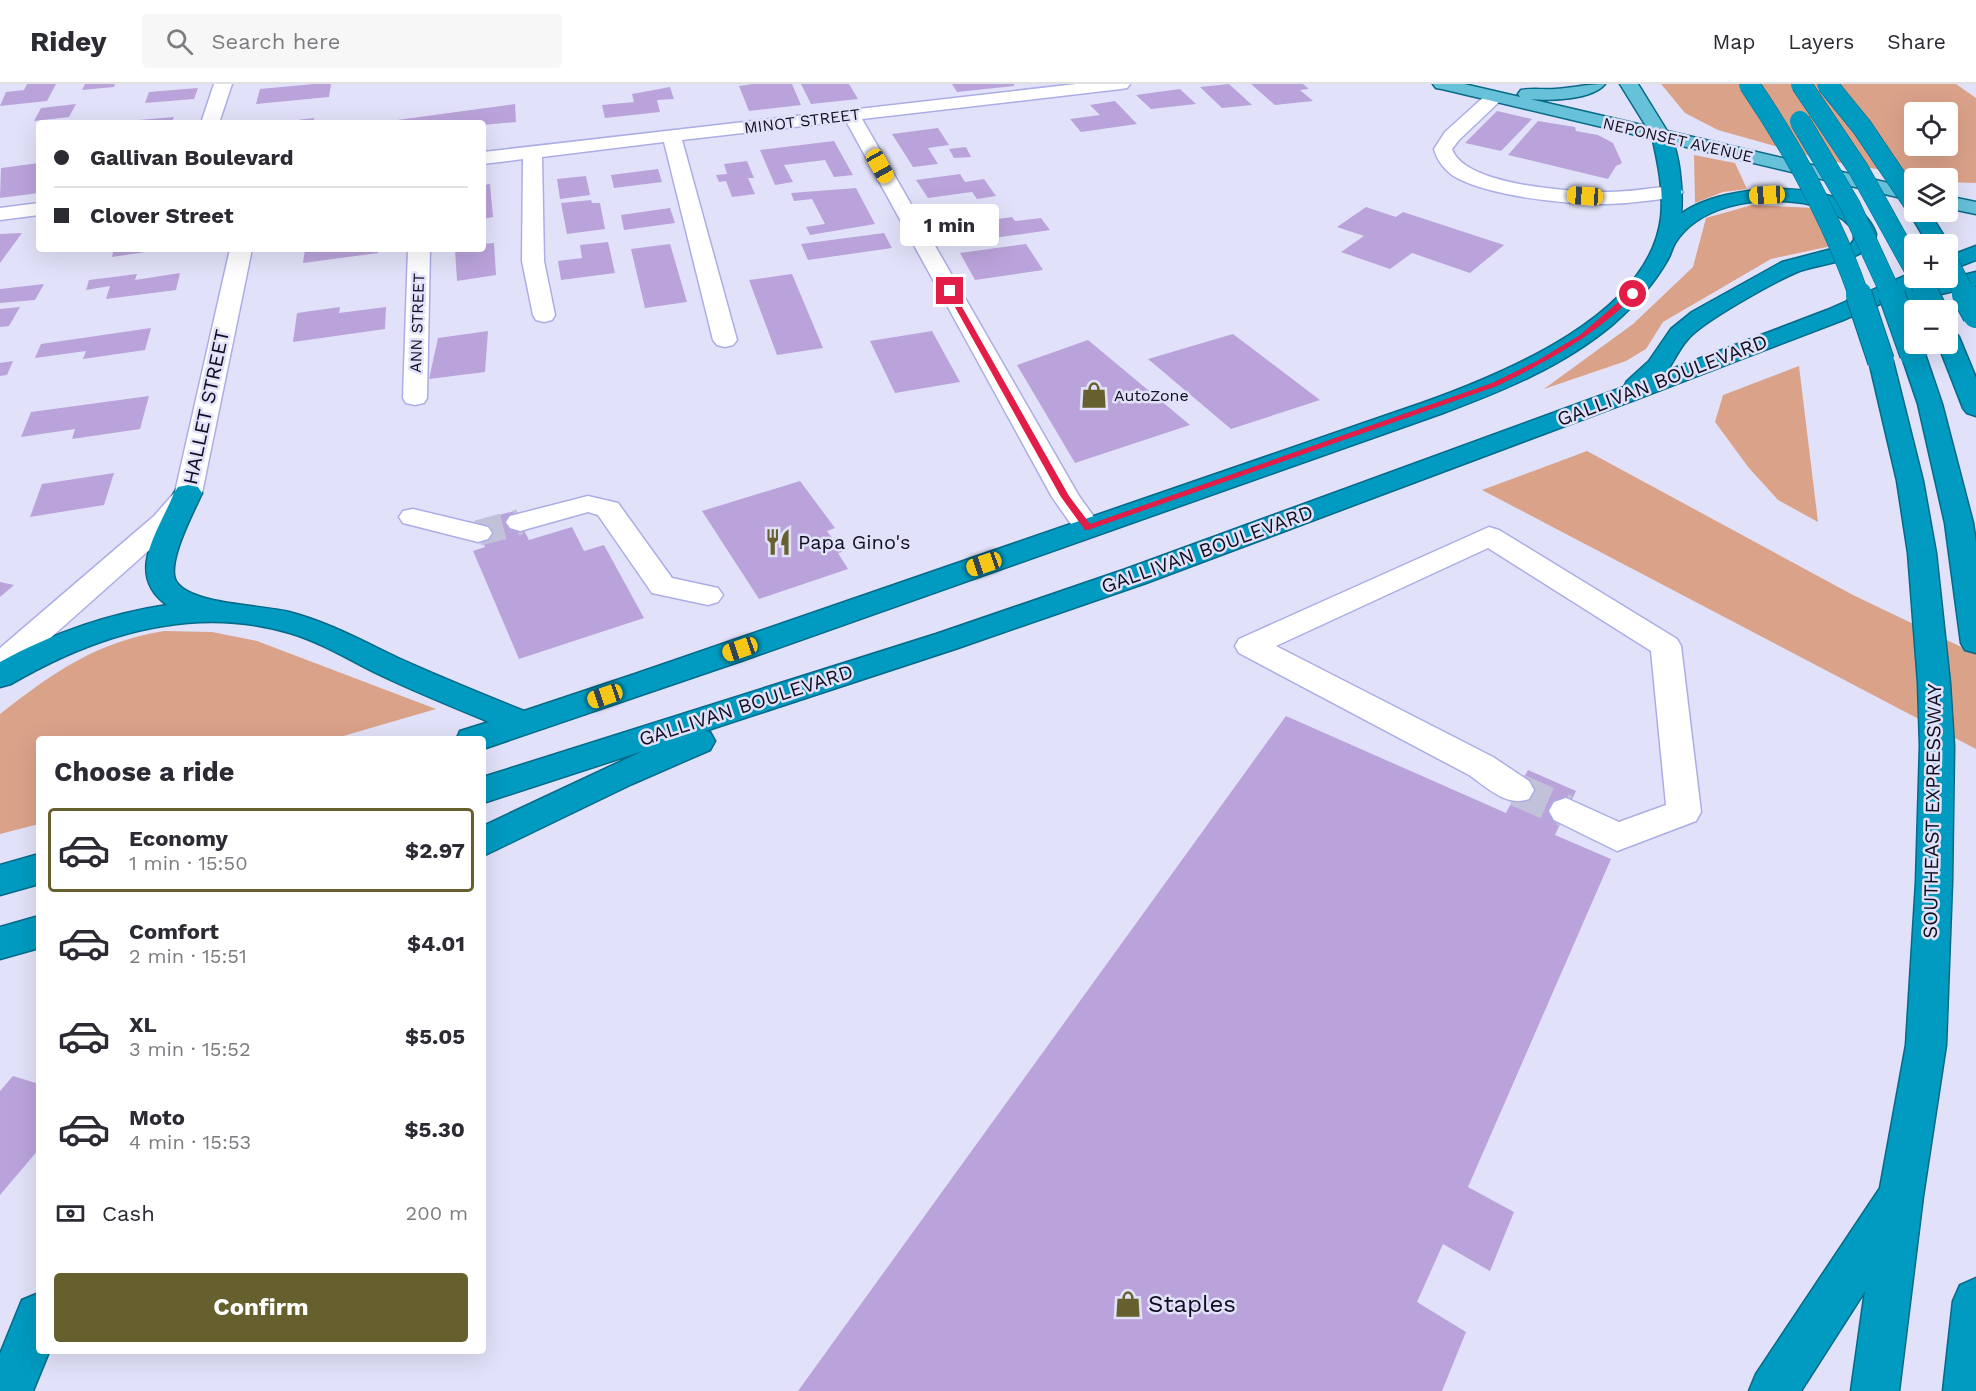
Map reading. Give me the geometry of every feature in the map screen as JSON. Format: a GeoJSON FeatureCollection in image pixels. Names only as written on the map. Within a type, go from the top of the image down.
{"type":"FeatureCollection","features":[{"type":"Feature","properties":{"kind":"highway","name":"SOUTHEAST EXPRESSWAY"},"geometry":{"type":"LineString","coordinates":[[1749,84],[1783,135],[1823,207],[1861,296],[1881,361],[1910,481],[1922,553],[1934,683],[1937,746],[1934,882],[1926,1045],[1901,1196],[1875,1391]]}},
{"type":"Feature","properties":{"kind":"highway"},"geometry":{"type":"LineString","coordinates":[[1801,84],[1859,170],[1904,251]]}},
{"type":"Feature","properties":{"kind":"highway"},"geometry":{"type":"LineString","coordinates":[[1827,84],[1862,127],[1904,189]]}},
{"type":"Feature","properties":{"kind":"highway"},"geometry":{"type":"LineString","coordinates":[[1791,109],[1840,185],[1863,230],[1894,300],[1913,354],[1930,404],[1952,488],[1967,570],[1976,642]]}},
{"type":"Feature","properties":{"kind":"highway"},"geometry":{"type":"LineString","coordinates":[[484,736],[1442,404],[1494,384],[1538,363],[1582,337],[1633,294],[1656,265],[1673,216],[1673,192],[1661,136]]}},
{"type":"Feature","properties":{"kind":"highway"},"geometry":{"type":"LineString","coordinates":[[1628,394],[1658,366],[1679,333],[1700,317],[1790,267],[1858,248],[1865,243],[1867,237],[1865,230],[1852,216],[1830,204],[1815,199],[1767,195],[1737,198],[1699,211],[1666,240]]}},
{"type":"Feature","properties":{"kind":"highway"},"geometry":{"type":"LineString","coordinates":[[1958,260],[1976,252]]}},
{"type":"Feature","properties":{"kind":"highway"},"geometry":{"type":"LineString","coordinates":[[1835,315],[1976,279]]}},
{"type":"Feature","properties":{"kind":"highway"},"geometry":{"type":"LineString","coordinates":[[1958,281],[1976,315]]}},
{"type":"Feature","properties":{"kind":"highway","name":"GALLIVAN BOULEVARD"},"geometry":{"type":"LineString","coordinates":[[486,789],[884,661],[1136,576],[1628,394],[1835,315],[1904,285]]}},
{"type":"Feature","properties":{"kind":"highway"},"geometry":{"type":"LineString","coordinates":[[1954,354],[1976,408]]}},
{"type":"Feature","properties":{"kind":"highway"},"geometry":{"type":"LineString","coordinates":[[190,483],[160,558],[161,584],[169,595],[184,602],[219,611],[290,622],[445,692],[523,723]]}},
{"type":"Feature","properties":{"kind":"highway"},"geometry":{"type":"LineString","coordinates":[[0,675],[44,651],[118,624],[158,615],[219,611]]}},
{"type":"Feature","properties":{"kind":"highway"},"geometry":{"type":"LineString","coordinates":[[486,841],[620,775],[884,661]]}},
{"type":"Feature","properties":{"kind":"highway"},"geometry":{"type":"LineString","coordinates":[[0,880],[36,870]]}},
{"type":"Feature","properties":{"kind":"highway"},"geometry":{"type":"LineString","coordinates":[[0,943],[36,933]]}},
{"type":"Feature","properties":{"kind":"highway"},"geometry":{"type":"LineString","coordinates":[[1773,1391],[1901,1196]]}},
{"type":"Feature","properties":{"kind":"highway"},"geometry":{"type":"LineString","coordinates":[[1967,1391],[1976,1301]]}},
{"type":"Feature","properties":{"kind":"highway"},"geometry":{"type":"LineString","coordinates":[[9,1391],[36,1324]]}},
{"type":"Feature","properties":{"kind":"main road","name":"NEPONSET AVENUE"},"geometry":{"type":"LineString","coordinates":[[1442,84],[1493,98],[1904,193]]}},
{"type":"Feature","properties":{"kind":"main road"},"geometry":{"type":"LineString","coordinates":[[1449,84],[1496,91],[1551,95],[1580,91],[1596,84]]}},
{"type":"Feature","properties":{"kind":"main road"},"geometry":{"type":"LineString","coordinates":[[1629,84],[1661,136]]}},
{"type":"Feature","properties":{"kind":"main road"},"geometry":{"type":"LineString","coordinates":[[1815,172],[1904,186]]}},
{"type":"Feature","properties":{"kind":"main road"},"geometry":{"type":"LineString","coordinates":[[1958,192],[1976,193]]}},
{"type":"Feature","properties":{"kind":"main road"},"geometry":{"type":"LineString","coordinates":[[1958,204],[1976,208]]}},
{"type":"Feature","properties":{"kind":"street"},"geometry":{"type":"LineString","coordinates":[[211,120],[223,84]]}},
{"type":"Feature","properties":{"kind":"street","name":"MINOT STREET"},"geometry":{"type":"LineString","coordinates":[[486,158],[1121,84]]}},
{"type":"Feature","properties":{"kind":"street"},"geometry":{"type":"LineString","coordinates":[[1493,98],[1452,136],[1443,148],[1449,163],[1474,178],[1521,190],[1558,195],[1604,198],[1673,192]]}},
{"type":"Feature","properties":{"kind":"street"},"geometry":{"type":"LineString","coordinates":[[851,115],[1065,497],[1088,528]]}},
{"type":"Feature","properties":{"kind":"street"},"geometry":{"type":"LineString","coordinates":[[672,136],[725,340]]}},
{"type":"Feature","properties":{"kind":"street"},"geometry":{"type":"LineString","coordinates":[[532,152],[533,261],[544,315]]}},
{"type":"Feature","properties":{"kind":"street"},"geometry":{"type":"LineString","coordinates":[[0,214],[36,209]]}},
{"type":"Feature","properties":{"kind":"street","name":"HALLET STREET"},"geometry":{"type":"LineString","coordinates":[[0,664],[164,522],[190,483],[240,252]]}},
{"type":"Feature","properties":{"kind":"street","name":"ANN STREET"},"geometry":{"type":"LineString","coordinates":[[415,398],[419,252]]}},
{"type":"Feature","properties":{"kind":"street"},"geometry":{"type":"LineString","coordinates":[[520,522],[588,504],[608,510],[662,586],[708,595]]}},
{"type":"Feature","properties":{"kind":"street"},"geometry":{"type":"LineString","coordinates":[[413,518],[478,533]]}},
{"type":"Feature","properties":{"kind":"street"},"geometry":{"type":"LineString","coordinates":[[1517,790],[1481,766],[1250,646],[1489,536],[1666,646],[1684,812],[1617,837],[1566,811]]}},
{"type":"Feature","properties":{"kind":"shaded area"},"geometry":{"type":"Polygon","coordinates":[[[1661,84],[1956,84],[1976,98],[1976,183],[1958,182],[1958,168],[1904,168],[1904,174],[1824,160],[1718,130],[1685,113],[1661,84]]]}},
{"type":"Feature","properties":{"kind":"shaded area"},"geometry":{"type":"Polygon","coordinates":[[[1694,155],[1735,163],[1747,189],[1723,192],[1695,203],[1694,155]]]}},
{"type":"Feature","properties":{"kind":"shaded area"},"geometry":{"type":"Polygon","coordinates":[[[1752,205],[1834,209],[1850,242],[1771,259],[1663,322],[1646,349],[1626,361],[1544,389],[1633,324],[1693,267],[1706,218],[1752,205]]]}},
{"type":"Feature","properties":{"kind":"shaded area"},"geometry":{"type":"Polygon","coordinates":[[[1799,366],[1818,522],[1778,500],[1749,468],[1715,422],[1723,395],[1799,366]]]}},
{"type":"Feature","properties":{"kind":"shaded area"},"geometry":{"type":"Polygon","coordinates":[[[1587,451],[1853,595],[1976,654],[1976,749],[1482,490],[1587,451]]]}},
{"type":"Feature","properties":{"kind":"shaded area"},"geometry":{"type":"Polygon","coordinates":[[[164,631],[212,632],[257,641],[436,709],[343,736],[36,736],[36,825],[0,834],[0,714],[77,661],[96,651],[140,636],[164,631]]]}},
{"type":"Feature","properties":{"kind":"building"},"geometry":{"type":"Polygon","coordinates":[[[27,84],[56,84],[47,101],[0,106],[6,92],[24,90],[27,84]]]}},
{"type":"Feature","properties":{"kind":"building"},"geometry":{"type":"Polygon","coordinates":[[[85,84],[115,84],[114,87],[82,90],[85,84]]]}},
{"type":"Feature","properties":{"kind":"building"},"geometry":{"type":"Polygon","coordinates":[[[331,84],[329,97],[256,104],[260,89],[331,84]]]}},
{"type":"Feature","properties":{"kind":"building"},"geometry":{"type":"Polygon","coordinates":[[[792,84],[801,105],[749,111],[739,86],[792,84]]]}},
{"type":"Feature","properties":{"kind":"building"},"geometry":{"type":"Polygon","coordinates":[[[801,84],[849,84],[858,99],[811,104],[801,84]]]}},
{"type":"Feature","properties":{"kind":"building"},"geometry":{"type":"Polygon","coordinates":[[[952,84],[1014,84],[1014,86],[957,92],[952,84]]]}},
{"type":"Feature","properties":{"kind":"building"},"geometry":{"type":"Polygon","coordinates":[[[1229,84],[1252,105],[1222,108],[1200,87],[1229,84]]]}},
{"type":"Feature","properties":{"kind":"building"},"geometry":{"type":"Polygon","coordinates":[[[1251,84],[1303,84],[1309,89],[1300,90],[1313,101],[1275,105],[1251,84]]]}},
{"type":"Feature","properties":{"kind":"building"},"geometry":{"type":"Polygon","coordinates":[[[670,87],[674,99],[657,100],[660,112],[605,118],[602,105],[634,102],[632,94],[670,87]]]}},
{"type":"Feature","properties":{"kind":"building"},"geometry":{"type":"Polygon","coordinates":[[[198,88],[194,99],[145,103],[149,92],[198,88]]]}},
{"type":"Feature","properties":{"kind":"building"},"geometry":{"type":"Polygon","coordinates":[[[1180,89],[1196,104],[1151,109],[1136,95],[1180,89]]]}},
{"type":"Feature","properties":{"kind":"building"},"geometry":{"type":"Polygon","coordinates":[[[1115,101],[1137,124],[1081,132],[1070,119],[1100,115],[1090,105],[1115,101]]]}},
{"type":"Feature","properties":{"kind":"building"},"geometry":{"type":"Polygon","coordinates":[[[76,104],[69,117],[34,121],[41,108],[76,104]]]}},
{"type":"Feature","properties":{"kind":"building"},"geometry":{"type":"Polygon","coordinates":[[[515,104],[516,122],[486,125],[486,120],[397,120],[515,104]]]}},
{"type":"Feature","properties":{"kind":"building"},"geometry":{"type":"Polygon","coordinates":[[[1497,111],[1532,119],[1501,151],[1465,143],[1497,111]]]}},
{"type":"Feature","properties":{"kind":"building"},"geometry":{"type":"Polygon","coordinates":[[[174,117],[172,120],[139,120],[174,117]]]}},
{"type":"Feature","properties":{"kind":"building"},"geometry":{"type":"Polygon","coordinates":[[[1538,121],[1575,127],[1576,131],[1598,135],[1613,143],[1622,163],[1616,166],[1608,179],[1508,155],[1538,121]]]}},
{"type":"Feature","properties":{"kind":"building"},"geometry":{"type":"Polygon","coordinates":[[[938,128],[949,145],[928,148],[938,164],[913,167],[892,134],[938,128]]]}},
{"type":"Feature","properties":{"kind":"building"},"geometry":{"type":"Polygon","coordinates":[[[834,141],[853,175],[834,177],[825,160],[784,165],[793,182],[775,185],[760,150],[834,141]]]}},
{"type":"Feature","properties":{"kind":"building"},"geometry":{"type":"Polygon","coordinates":[[[966,147],[971,157],[954,158],[949,149],[966,147]]]}},
{"type":"Feature","properties":{"kind":"building"},"geometry":{"type":"Polygon","coordinates":[[[747,161],[754,178],[748,178],[755,194],[732,197],[726,181],[719,182],[716,175],[727,174],[724,164],[747,161]]]}},
{"type":"Feature","properties":{"kind":"building"},"geometry":{"type":"Polygon","coordinates":[[[36,163],[36,193],[0,198],[1,168],[36,163]]]}},
{"type":"Feature","properties":{"kind":"building"},"geometry":{"type":"Polygon","coordinates":[[[658,169],[662,182],[614,188],[611,175],[658,169]]]}},
{"type":"Feature","properties":{"kind":"building"},"geometry":{"type":"Polygon","coordinates":[[[960,174],[965,182],[984,179],[996,196],[977,199],[972,192],[928,198],[916,180],[960,174]]]}},
{"type":"Feature","properties":{"kind":"building"},"geometry":{"type":"Polygon","coordinates":[[[586,176],[590,195],[560,199],[557,179],[586,176]]]}},
{"type":"Feature","properties":{"kind":"building"},"geometry":{"type":"Polygon","coordinates":[[[490,184],[493,217],[486,218],[486,185],[490,184]]]}},
{"type":"Feature","properties":{"kind":"building"},"geometry":{"type":"Polygon","coordinates":[[[856,188],[875,224],[810,235],[806,227],[825,224],[812,199],[794,201],[791,193],[856,188]]]}},
{"type":"Feature","properties":{"kind":"building"},"geometry":{"type":"Polygon","coordinates":[[[591,200],[592,203],[600,203],[605,229],[567,234],[561,203],[591,200]]]}},
{"type":"Feature","properties":{"kind":"building"},"geometry":{"type":"Polygon","coordinates":[[[1366,207],[1396,217],[1403,212],[1504,245],[1470,273],[1412,253],[1390,269],[1341,252],[1364,236],[1337,227],[1366,207]]]}},
{"type":"Feature","properties":{"kind":"building"},"geometry":{"type":"Polygon","coordinates":[[[670,208],[675,223],[624,230],[621,215],[670,208]]]}},
{"type":"Feature","properties":{"kind":"building"},"geometry":{"type":"Polygon","coordinates":[[[1012,217],[1015,221],[1041,218],[1050,230],[953,244],[943,227],[1012,217]]]}},
{"type":"Feature","properties":{"kind":"building"},"geometry":{"type":"Polygon","coordinates":[[[22,233],[0,263],[0,234],[22,233]]]}},
{"type":"Feature","properties":{"kind":"building"},"geometry":{"type":"Polygon","coordinates":[[[884,233],[892,248],[808,260],[801,244],[884,233]]]}},
{"type":"Feature","properties":{"kind":"building"},"geometry":{"type":"Polygon","coordinates":[[[608,242],[615,273],[561,280],[558,261],[582,258],[580,245],[608,242]]]}},
{"type":"Feature","properties":{"kind":"building"},"geometry":{"type":"Polygon","coordinates":[[[494,243],[496,275],[457,281],[455,252],[486,252],[486,244],[494,243]]]}},
{"type":"Feature","properties":{"kind":"building"},"geometry":{"type":"Polygon","coordinates":[[[670,244],[687,302],[645,308],[631,249],[670,244]]]}},
{"type":"Feature","properties":{"kind":"building"},"geometry":{"type":"Polygon","coordinates":[[[1026,244],[1043,270],[975,280],[960,253],[1026,244]]]}},
{"type":"Feature","properties":{"kind":"building"},"geometry":{"type":"Polygon","coordinates":[[[113,252],[146,252],[112,257],[113,252]]]}},
{"type":"Feature","properties":{"kind":"building"},"geometry":{"type":"Polygon","coordinates":[[[305,252],[378,252],[378,253],[303,263],[305,252]]]}},
{"type":"Feature","properties":{"kind":"building"},"geometry":{"type":"Polygon","coordinates":[[[180,273],[176,290],[106,299],[110,286],[86,290],[89,280],[137,274],[135,280],[180,273]]]}},
{"type":"Feature","properties":{"kind":"building"},"geometry":{"type":"Polygon","coordinates":[[[792,274],[823,348],[777,355],[749,280],[792,274]]]}},
{"type":"Feature","properties":{"kind":"building"},"geometry":{"type":"Polygon","coordinates":[[[44,284],[35,300],[0,303],[0,289],[44,284]]]}},
{"type":"Feature","properties":{"kind":"building"},"geometry":{"type":"Polygon","coordinates":[[[20,307],[9,326],[0,327],[0,309],[20,307]]]}},
{"type":"Feature","properties":{"kind":"building"},"geometry":{"type":"Polygon","coordinates":[[[340,307],[339,313],[386,307],[385,329],[293,342],[297,313],[340,307]]]}},
{"type":"Feature","properties":{"kind":"building"},"geometry":{"type":"Polygon","coordinates":[[[151,328],[145,350],[83,359],[86,351],[35,358],[41,344],[151,328]]]}},
{"type":"Feature","properties":{"kind":"building"},"geometry":{"type":"Polygon","coordinates":[[[488,331],[485,372],[429,379],[438,338],[488,331]]]}},
{"type":"Feature","properties":{"kind":"building"},"geometry":{"type":"Polygon","coordinates":[[[932,331],[960,382],[895,393],[870,341],[932,331]]]}},
{"type":"Feature","properties":{"kind":"building"},"geometry":{"type":"Polygon","coordinates":[[[1233,334],[1320,400],[1231,429],[1148,359],[1233,334]]]}},
{"type":"Feature","properties":{"kind":"building","name":"AutoZone"},"geometry":{"type":"Polygon","coordinates":[[[1088,340],[1190,425],[1075,463],[1017,365],[1088,340]]]}},
{"type":"Feature","properties":{"kind":"building"},"geometry":{"type":"Polygon","coordinates":[[[13,361],[7,375],[0,376],[0,363],[13,361]]]}},
{"type":"Feature","properties":{"kind":"building"},"geometry":{"type":"Polygon","coordinates":[[[149,396],[140,429],[72,439],[75,429],[21,437],[31,412],[149,396]]]}},
{"type":"Feature","properties":{"kind":"building"},"geometry":{"type":"Polygon","coordinates":[[[114,473],[104,505],[30,517],[42,484],[114,473]]]}},
{"type":"Feature","properties":{"kind":"building","name":"Papa Gino's"},"geometry":{"type":"Polygon","coordinates":[[[800,481],[835,528],[827,531],[842,552],[838,553],[848,569],[759,599],[702,511],[800,481]]]}},
{"type":"Feature","properties":{"kind":"building"},"geometry":{"type":"Polygon","coordinates":[[[514,511],[529,540],[572,527],[584,551],[604,545],[644,618],[519,659],[473,551],[485,547],[474,522],[514,511]]]}},
{"type":"Feature","properties":{"kind":"building"},"geometry":{"type":"Polygon","coordinates":[[[0,582],[14,585],[0,597],[0,582]]]}},
{"type":"Feature","properties":{"kind":"building"},"geometry":{"type":"Polygon","coordinates":[[[1286,716],[1506,813],[1528,770],[1576,791],[1555,835],[1611,859],[1468,1187],[1514,1212],[1490,1271],[1443,1244],[1417,1302],[1466,1332],[1442,1391],[798,1391],[1286,716]]]}},
{"type":"Feature","properties":{"kind":"building"},"geometry":{"type":"Polygon","coordinates":[[[13,1076],[36,1083],[36,1153],[0,1195],[0,1091],[13,1076]]]}},
{"type":"Feature","properties":{"kind":"tunnel"},"geometry":{"type":"LineString","coordinates":[[478,533],[520,522]]}},
{"type":"Feature","properties":{"kind":"tunnel"},"geometry":{"type":"LineString","coordinates":[[1517,790],[1566,811]]}},
{"type":"Feature","properties":{"kind":"place","name":"AutoZone"},"geometry":{"type":"Point","coordinates":[1094,395]}},
{"type":"Feature","properties":{"kind":"place","name":"Papa Gino's"},"geometry":{"type":"Point","coordinates":[778,542]}},
{"type":"Feature","properties":{"kind":"place","name":"Staples"},"geometry":{"type":"Point","coordinates":[1128,1304]}},
{"type":"Feature","properties":{"kind":"route"},"geometry":{"type":"LineString","coordinates":[[950,291],[1065,497],[1088,528],[1494,384],[1538,363],[1582,337],[1633,294]]}}]}
